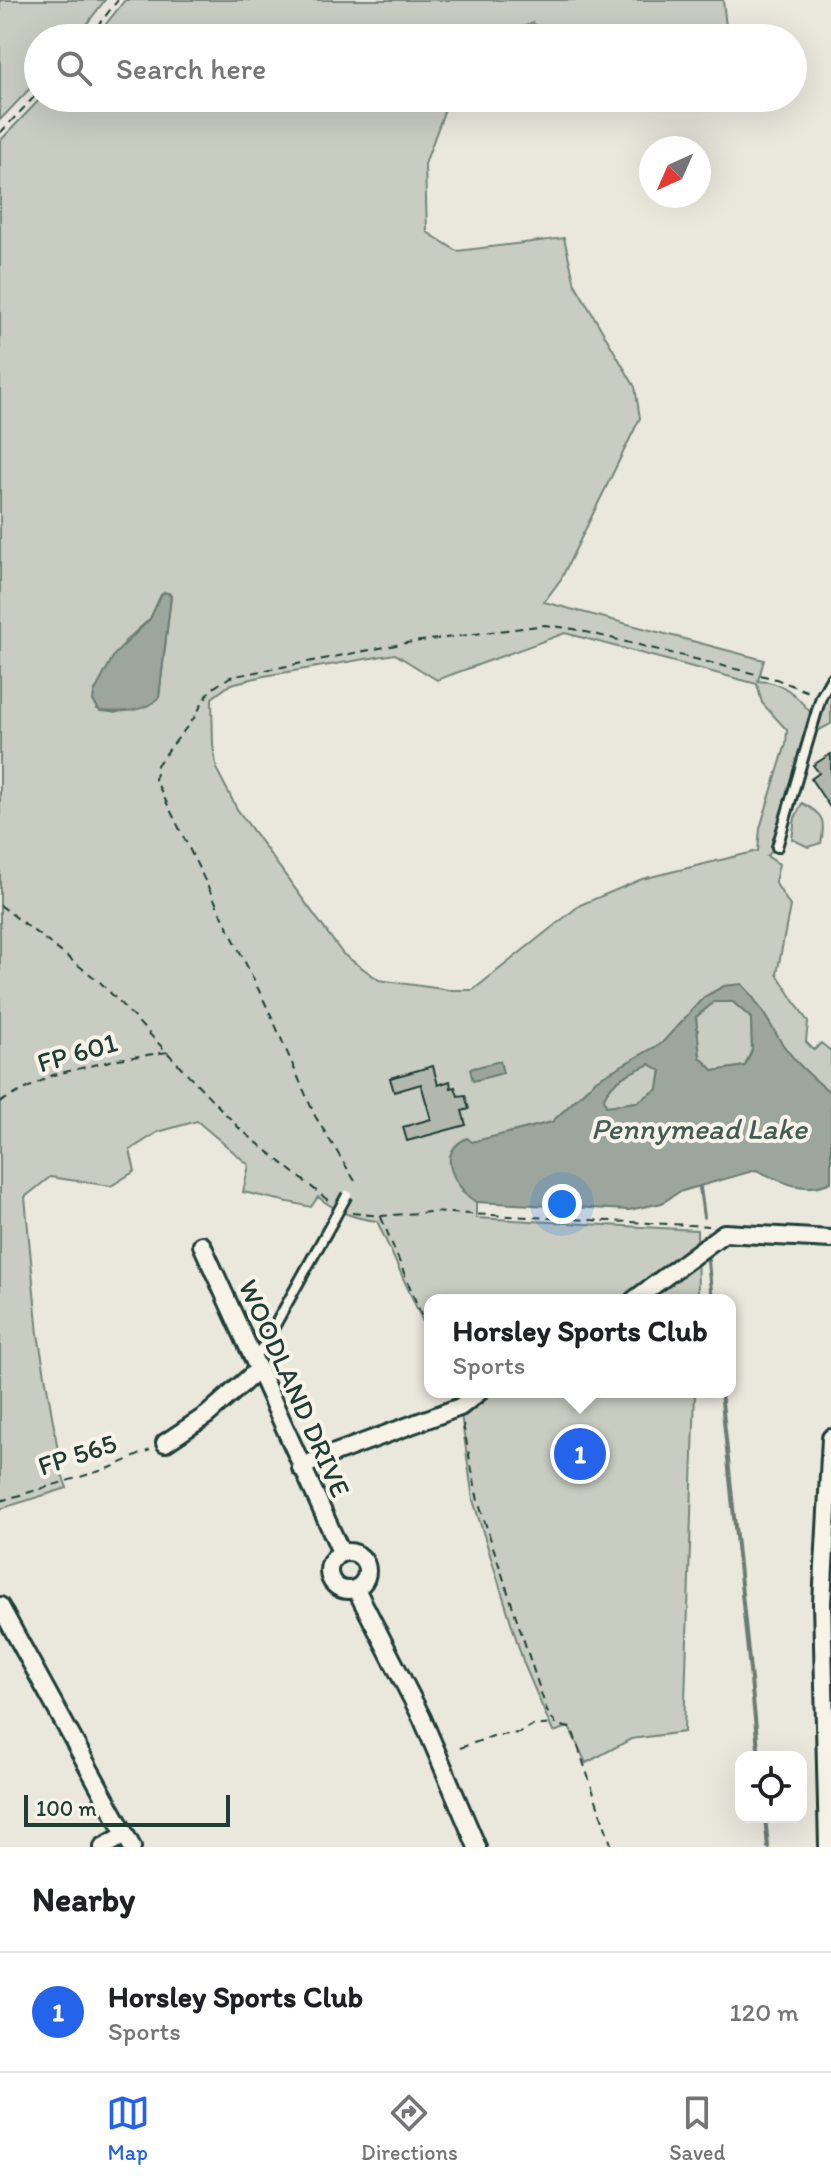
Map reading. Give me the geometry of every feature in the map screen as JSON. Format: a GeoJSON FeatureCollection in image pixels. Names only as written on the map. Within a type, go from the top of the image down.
{"type":"FeatureCollection","features":[{"type":"Feature","properties":{"kind":"street"},"geometry":{"type":"LineString","coordinates":[[642,1294],[717,1235],[831,1239]]}},
{"type":"Feature","properties":{"kind":"street","name":"WOODLAND DRIVE"},"geometry":{"type":"LineString","coordinates":[[202,1245],[341,1552],[351,1551],[360,1555],[366,1563],[367,1573],[356,1589]]}},
{"type":"Feature","properties":{"kind":"street"},"geometry":{"type":"LineString","coordinates":[[165,1443],[207,1415],[257,1363]]}},
{"type":"Feature","properties":{"kind":"street"},"geometry":{"type":"LineString","coordinates":[[301,1468],[330,1454],[460,1407],[471,1398]]}},
{"type":"Feature","properties":{"kind":"street"},"geometry":{"type":"LineString","coordinates":[[828,1847],[827,1603],[831,1438]]}},
{"type":"Feature","properties":{"kind":"street"},"geometry":{"type":"LineString","coordinates":[[341,1552],[332,1558],[328,1568],[329,1578],[336,1587],[345,1591],[356,1589],[422,1718],[477,1847]]}},
{"type":"Feature","properties":{"kind":"street"},"geometry":{"type":"LineString","coordinates":[[0,1606],[129,1841],[103,1847]]}},
{"type":"Feature","properties":{"kind":"lane"},"geometry":{"type":"LineString","coordinates":[[777,847],[821,697],[831,679]]}},
{"type":"Feature","properties":{"kind":"lane"},"geometry":{"type":"LineString","coordinates":[[257,1363],[347,1195]]}},
{"type":"Feature","properties":{"kind":"path"},"geometry":{"type":"LineString","coordinates":[[99,24],[118,0]]}},
{"type":"Feature","properties":{"kind":"path"},"geometry":{"type":"LineString","coordinates":[[0,133],[24,108]]}},
{"type":"Feature","properties":{"kind":"path"},"geometry":{"type":"LineString","coordinates":[[355,1181],[315,1116],[270,1013],[155,779],[157,765],[194,718],[210,690],[230,677],[406,643],[545,625],[574,629],[776,679],[821,697]]}},
{"type":"Feature","properties":{"kind":"path"},"geometry":{"type":"LineString","coordinates":[[0,905],[100,982],[240,1129],[334,1205]]}},
{"type":"Feature","properties":{"kind":"path","name":"FP 601"},"geometry":{"type":"LineString","coordinates":[[0,1102],[53,1075],[118,1059],[169,1052]]}},
{"type":"Feature","properties":{"kind":"path"},"geometry":{"type":"LineString","coordinates":[[349,1212],[381,1216],[430,1212],[694,1224],[713,1226],[724,1233]]}},
{"type":"Feature","properties":{"kind":"path"},"geometry":{"type":"LineString","coordinates":[[381,1216],[424,1321]]}},
{"type":"Feature","properties":{"kind":"path"},"geometry":{"type":"LineString","coordinates":[[460,1407],[478,1501],[547,1711],[556,1724]]}},
{"type":"Feature","properties":{"kind":"path","name":"FP 565"},"geometry":{"type":"LineString","coordinates":[[0,1501],[110,1468],[165,1443]]}},
{"type":"Feature","properties":{"kind":"path"},"geometry":{"type":"LineString","coordinates":[[460,1748],[493,1736],[519,1733],[531,1726],[556,1724],[572,1729],[612,1847]]}},
{"type":"Feature","properties":{"kind":"shaded area"},"geometry":{"type":"Polygon","coordinates":[[[0,0],[105,0],[87,24],[24,24],[24,95],[0,120],[0,0]]]}},
{"type":"Feature","properties":{"kind":"shaded area"},"geometry":{"type":"Polygon","coordinates":[[[125,0],[723,0],[726,24],[533,23],[106,24],[125,0]]]}},
{"type":"Feature","properties":{"kind":"shaded area"},"geometry":{"type":"Polygon","coordinates":[[[28,112],[444,112],[425,164],[427,232],[457,251],[564,238],[575,284],[635,387],[640,418],[561,579],[544,602],[764,660],[758,681],[788,690],[811,713],[823,708],[831,687],[831,724],[813,733],[782,842],[767,856],[779,864],[775,882],[790,906],[777,974],[808,1022],[806,1042],[814,1050],[821,1043],[831,1051],[831,1093],[789,1053],[742,985],[724,986],[704,997],[662,1043],[596,1080],[552,1122],[472,1142],[462,1192],[476,1202],[476,1218],[697,1230],[698,1294],[424,1294],[424,1324],[377,1221],[346,1214],[318,1197],[311,1207],[243,1192],[249,1165],[197,1121],[158,1132],[130,1150],[135,1171],[111,1186],[50,1177],[25,1197],[38,1334],[67,1488],[0,1509],[0,141],[28,112]],[[169,593],[161,595],[150,619],[125,641],[97,709],[115,713],[159,697],[169,593]],[[565,633],[437,680],[395,654],[231,684],[212,698],[213,745],[217,770],[237,809],[343,954],[379,980],[449,990],[473,990],[580,905],[642,879],[758,851],[760,828],[786,744],[787,730],[762,703],[757,684],[565,633]]]}},
{"type":"Feature","properties":{"kind":"shaded area"},"geometry":{"type":"Polygon","coordinates":[[[802,803],[819,814],[823,823],[821,843],[808,847],[792,839],[795,818],[802,803]]]}},
{"type":"Feature","properties":{"kind":"shaded area"},"geometry":{"type":"Polygon","coordinates":[[[714,1002],[733,1002],[751,1018],[752,1050],[745,1066],[714,1071],[700,1057],[696,1017],[714,1002]]]}},
{"type":"Feature","properties":{"kind":"shaded area"},"geometry":{"type":"Polygon","coordinates":[[[650,1064],[661,1070],[658,1089],[637,1102],[606,1106],[603,1098],[617,1081],[650,1064]]]}},
{"type":"Feature","properties":{"kind":"shaded area"},"geometry":{"type":"Polygon","coordinates":[[[456,1398],[695,1398],[684,1732],[631,1739],[586,1763],[569,1727],[553,1732],[524,1664],[473,1500],[460,1407],[456,1398]]]}},
{"type":"Feature","properties":{"kind":"water"},"geometry":{"type":"Polygon","coordinates":[[[165,592],[171,596],[159,697],[140,709],[100,711],[93,701],[94,693],[114,655],[150,619],[165,592]]]}},
{"type":"Feature","properties":{"kind":"water","name":"Pennymead Lake"},"geometry":{"type":"Polygon","coordinates":[[[742,984],[789,1053],[831,1093],[831,1182],[802,1187],[756,1170],[679,1192],[662,1203],[629,1210],[476,1202],[461,1188],[451,1170],[450,1161],[457,1145],[467,1138],[472,1142],[552,1122],[596,1080],[662,1043],[704,997],[724,986],[742,984]],[[714,1002],[696,1017],[700,1057],[714,1071],[745,1066],[752,1050],[751,1018],[733,1002],[714,1002]],[[650,1064],[629,1073],[612,1086],[604,1098],[606,1106],[637,1102],[658,1089],[661,1071],[650,1064]]]}},
{"type":"Feature","properties":{"kind":"water"},"geometry":{"type":"Polygon","coordinates":[[[500,1061],[503,1073],[473,1081],[470,1069],[500,1061]]]}},
{"type":"Feature","properties":{"kind":"building"},"geometry":{"type":"Polygon","coordinates":[[[831,754],[831,809],[811,779],[819,773],[813,765],[831,754]]]}},
{"type":"Feature","properties":{"kind":"building"},"geometry":{"type":"Polygon","coordinates":[[[433,1066],[438,1085],[450,1081],[451,1088],[455,1087],[458,1096],[465,1095],[469,1109],[462,1111],[466,1125],[407,1141],[403,1127],[431,1119],[421,1084],[394,1092],[390,1078],[433,1066]]]}},
{"type":"Feature","properties":{"kind":"waterway"},"geometry":{"type":"LineString","coordinates":[[700,1188],[704,1217]]}},
{"type":"Feature","properties":{"kind":"waterway"},"geometry":{"type":"LineString","coordinates":[[707,1252],[711,1294]]}},
{"type":"Feature","properties":{"kind":"waterway"},"geometry":{"type":"LineString","coordinates":[[722,1398],[758,1751]]}},
{"type":"Feature","properties":{"kind":"waterway"},"geometry":{"type":"LineString","coordinates":[[766,1823],[768,1847]]}},
{"type":"Feature","properties":{"kind":"place","name":"Horsley Sports Club"},"geometry":{"type":"Point","coordinates":[580,1454]}}]}
